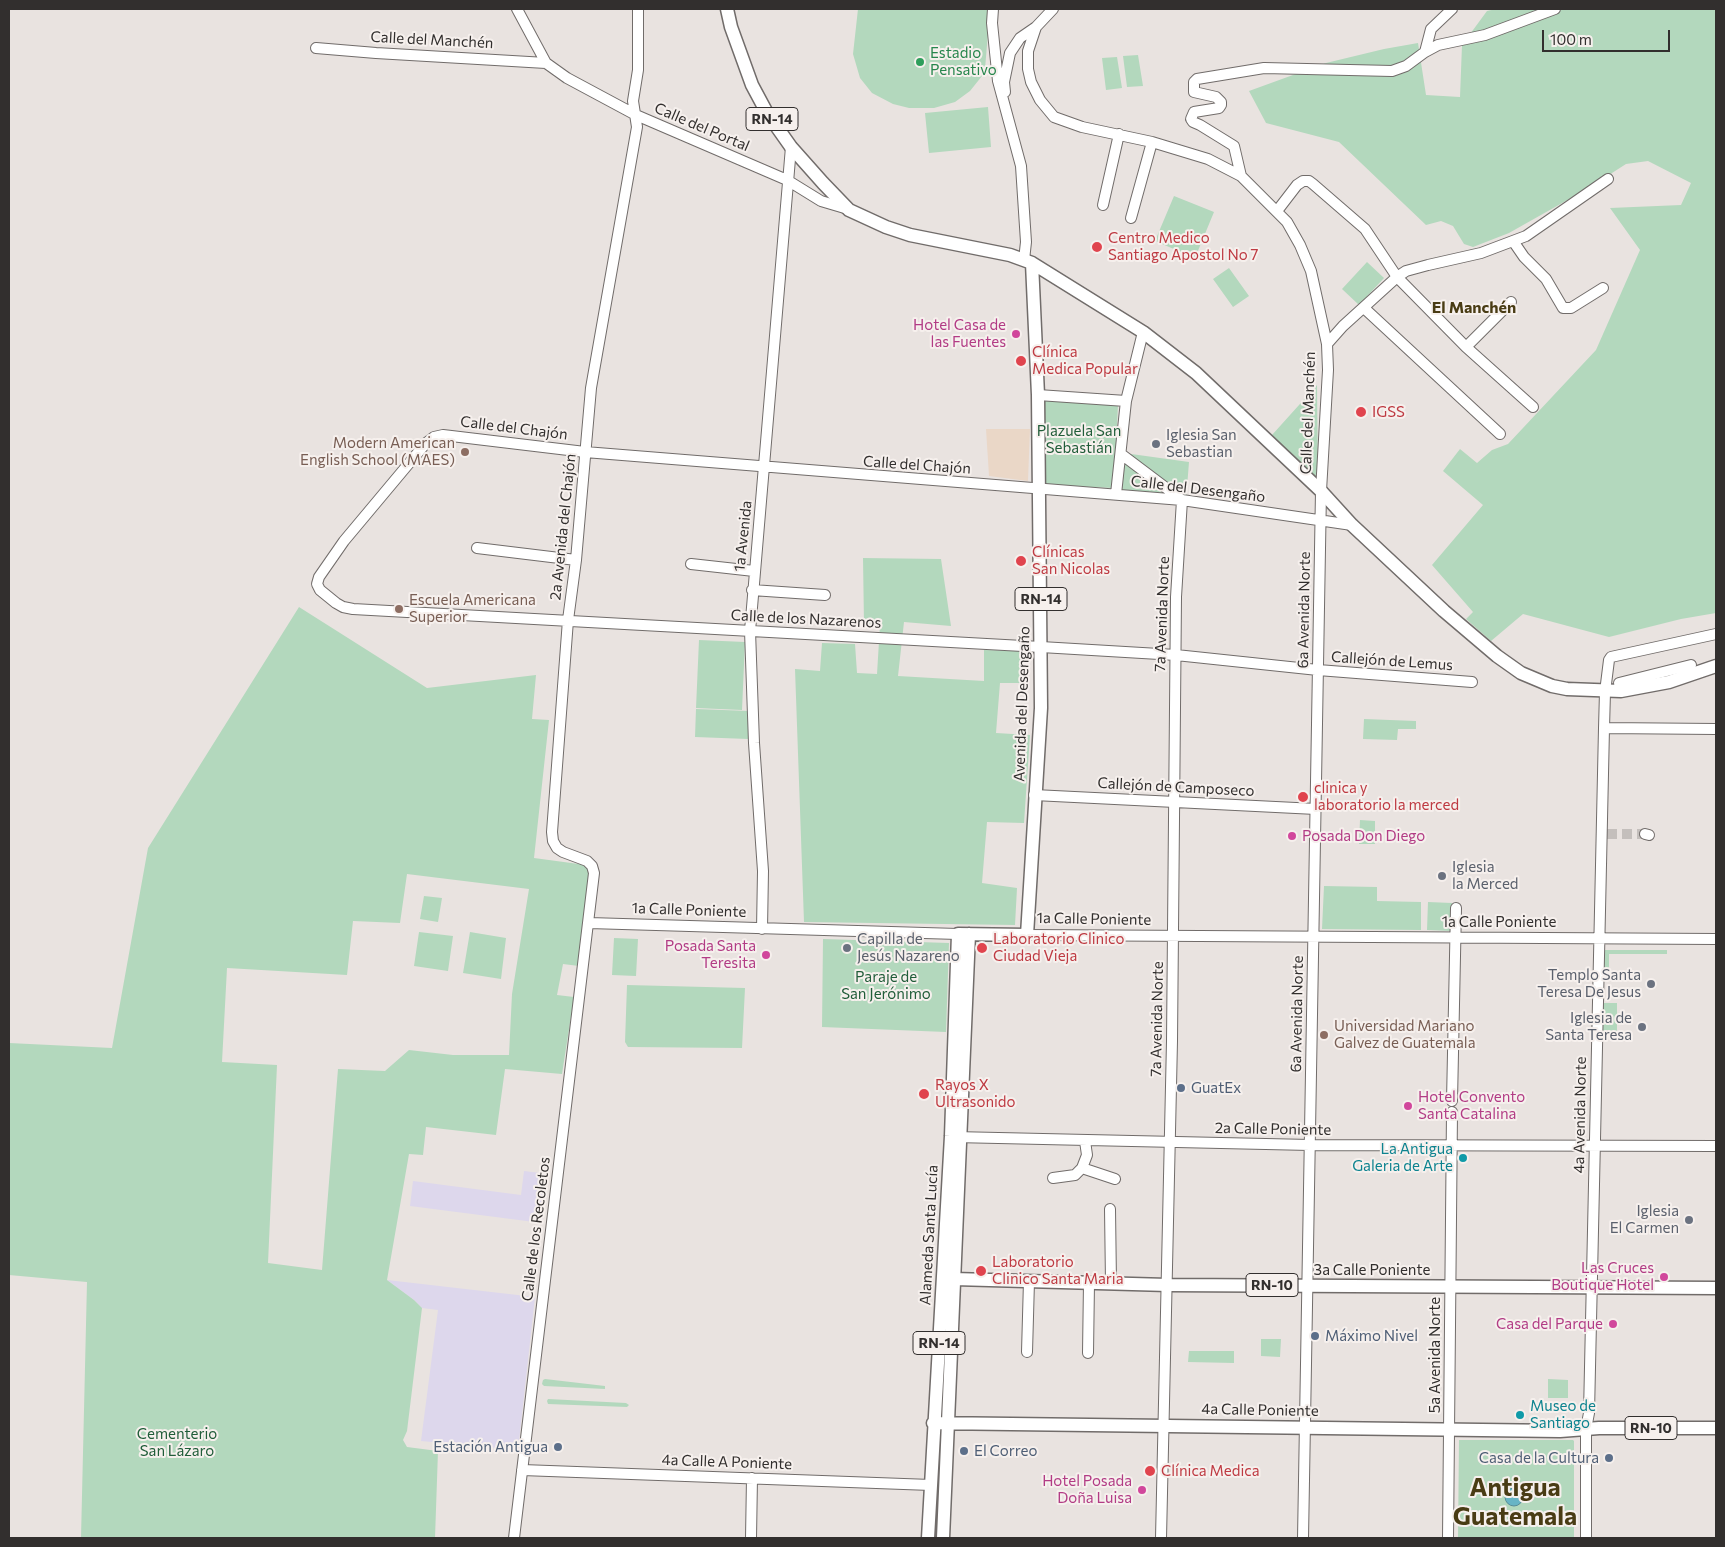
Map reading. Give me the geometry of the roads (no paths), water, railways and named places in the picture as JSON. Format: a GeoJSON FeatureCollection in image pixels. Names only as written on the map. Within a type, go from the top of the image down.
{"type":"FeatureCollection","features":[{"type":"Feature","properties":{"kind":"main road","name":"RN-14"},"geometry":{"type":"LineString","coordinates":[[727,9],[731,27],[752,85],[767,112],[791,147],[849,210],[886,227],[910,234],[1010,255],[1028,262]]}},
{"type":"Feature","properties":{"kind":"main road"},"geometry":{"type":"LineString","coordinates":[[1028,262],[1143,332],[1196,373],[1321,491]]}},
{"type":"Feature","properties":{"kind":"main road","name":"Avenida del Desengaño"},"geometry":{"type":"LineString","coordinates":[[1027,935],[1034,795],[1041,708],[1038,396],[1028,262]]}},
{"type":"Feature","properties":{"kind":"main road","name":"Calle del Manchén"},"geometry":{"type":"LineString","coordinates":[[1321,491],[1352,525],[1444,611],[1497,656],[1522,673],[1552,686],[1567,689],[1620,687],[1669,682],[1716,666]]}},
{"type":"Feature","properties":{"kind":"main road","name":"1a Calle Poniente"},"geometry":{"type":"LineString","coordinates":[[963,934],[1027,935]]}},
{"type":"Feature","properties":{"kind":"main road","name":"Alameda Santa Lucía"},"geometry":{"type":"LineString","coordinates":[[928,1538],[933,1423],[948,1278],[956,1137],[963,934]]}},
{"type":"Feature","properties":{"kind":"main road","name":"Alameda Santa Lucía"},"geometry":{"type":"LineString","coordinates":[[943,1538],[948,1424],[948,1278]]}},
{"type":"Feature","properties":{"kind":"main road","name":"3a Calle Poniente"},"geometry":{"type":"LineString","coordinates":[[948,1278],[1168,1285],[1591,1286]]}},
{"type":"Feature","properties":{"kind":"main road","name":"RN-10"},"geometry":{"type":"LineString","coordinates":[[1591,1286],[1716,1288]]}},
{"type":"Feature","properties":{"kind":"main road","name":"4a Calle Poniente"},"geometry":{"type":"LineString","coordinates":[[933,1423],[1560,1431],[1586,1429]]}},
{"type":"Feature","properties":{"kind":"main road","name":"RN-10"},"geometry":{"type":"LineString","coordinates":[[1586,1429],[1716,1428]]}},
{"type":"Feature","properties":{"kind":"street"},"geometry":{"type":"LineString","coordinates":[[517,9],[546,63]]}},
{"type":"Feature","properties":{"kind":"street","name":"2a Avenida del Chajón"},"geometry":{"type":"LineString","coordinates":[[589,923],[594,873],[592,866],[585,859],[560,850],[555,845],[552,836],[568,620],[576,560],[591,388],[637,127],[634,101],[638,70],[638,9]]}},
{"type":"Feature","properties":{"kind":"street"},"geometry":{"type":"LineString","coordinates":[[994,9],[992,23],[998,81],[1022,166],[1028,262]]}},
{"type":"Feature","properties":{"kind":"street","name":"Calle del Manchén"},"geometry":{"type":"LineString","coordinates":[[1053,9],[1036,27],[1028,51],[1028,69],[1031,82],[1040,100],[1054,117],[1082,127],[1152,142],[1208,159],[1241,176],[1277,211],[1294,233],[1311,268],[1327,344],[1328,370],[1321,491]]}},
{"type":"Feature","properties":{"kind":"street"},"geometry":{"type":"LineString","coordinates":[[1425,52],[1431,29],[1452,9]]}},
{"type":"Feature","properties":{"kind":"street"},"geometry":{"type":"LineString","coordinates":[[1241,176],[1234,146],[1191,119],[1194,112],[1219,108],[1221,105],[1221,102],[1216,97],[1194,92],[1194,82],[1197,80],[1264,68],[1392,71],[1406,66],[1438,45],[1485,35],[1555,9]]}},
{"type":"Feature","properties":{"kind":"street"},"geometry":{"type":"LineString","coordinates":[[1006,111],[1004,82],[1010,53],[1020,38],[1036,27]]}},
{"type":"Feature","properties":{"kind":"street","name":"Calle del Manchén"},"geometry":{"type":"LineString","coordinates":[[316,48],[546,63]]}},
{"type":"Feature","properties":{"kind":"street","name":"Calle del Portal"},"geometry":{"type":"LineString","coordinates":[[546,63],[567,78],[636,115],[787,180],[821,201],[849,210]]}},
{"type":"Feature","properties":{"kind":"street"},"geometry":{"type":"LineString","coordinates":[[1103,205],[1119,134]]}},
{"type":"Feature","properties":{"kind":"street"},"geometry":{"type":"LineString","coordinates":[[1131,218],[1152,142]]}},
{"type":"Feature","properties":{"kind":"street","name":"1a Avenida"},"geometry":{"type":"LineString","coordinates":[[762,928],[763,871],[754,742],[750,631],[791,147]]}},
{"type":"Feature","properties":{"kind":"street"},"geometry":{"type":"LineString","coordinates":[[1327,344],[1343,326],[1397,277],[1414,269],[1481,253],[1526,236],[1608,179]]}},
{"type":"Feature","properties":{"kind":"street"},"geometry":{"type":"LineString","coordinates":[[1277,211],[1297,185],[1303,181],[1308,181],[1364,229],[1397,277],[1466,347],[1533,408]]}},
{"type":"Feature","properties":{"kind":"street"},"geometry":{"type":"LineString","coordinates":[[1513,241],[1524,257],[1546,279],[1563,308],[1571,308],[1603,288]]}},
{"type":"Feature","properties":{"kind":"street"},"geometry":{"type":"LineString","coordinates":[[1466,347],[1512,302]]}},
{"type":"Feature","properties":{"kind":"street"},"geometry":{"type":"LineString","coordinates":[[1364,308],[1500,434]]}},
{"type":"Feature","properties":{"kind":"street"},"geometry":{"type":"LineString","coordinates":[[1116,494],[1126,401],[1143,332]]}},
{"type":"Feature","properties":{"kind":"street"},"geometry":{"type":"LineString","coordinates":[[1038,396],[1126,401]]}},
{"type":"Feature","properties":{"kind":"street","name":"Calle del Chajón"},"geometry":{"type":"LineString","coordinates":[[568,620],[348,609],[336,604],[320,590],[317,580],[344,541],[426,443],[434,438],[448,436],[585,452],[1040,490]]}},
{"type":"Feature","properties":{"kind":"street"},"geometry":{"type":"LineString","coordinates":[[1120,454],[1182,500]]}},
{"type":"Feature","properties":{"kind":"street","name":"Calle del Desengaño"},"geometry":{"type":"LineString","coordinates":[[1040,490],[1182,500],[1352,525]]}},
{"type":"Feature","properties":{"kind":"street","name":"6a Avenida Norte"},"geometry":{"type":"LineString","coordinates":[[1303,1538],[1321,491]]}},
{"type":"Feature","properties":{"kind":"street","name":"7a Avenida Norte"},"geometry":{"type":"LineString","coordinates":[[1162,1538],[1168,1285],[1176,597],[1182,500]]}},
{"type":"Feature","properties":{"kind":"street"},"geometry":{"type":"LineString","coordinates":[[477,548],[576,560]]}},
{"type":"Feature","properties":{"kind":"street"},"geometry":{"type":"LineString","coordinates":[[691,564],[754,571]]}},
{"type":"Feature","properties":{"kind":"street"},"geometry":{"type":"LineString","coordinates":[[752,590],[825,594]]}},
{"type":"Feature","properties":{"kind":"street","name":"Calle de los Nazarenos"},"geometry":{"type":"LineString","coordinates":[[568,620],[1041,647]]}},
{"type":"Feature","properties":{"kind":"street","name":"4a Avenida Norte"},"geometry":{"type":"LineString","coordinates":[[1586,1538],[1586,1429],[1589,1413],[1599,939],[1604,834],[1604,728],[1609,660],[1611,657],[1716,634]]}},
{"type":"Feature","properties":{"kind":"street","name":"Callejón de Lemus"},"geometry":{"type":"LineString","coordinates":[[1041,647],[1176,656],[1318,670],[1472,682]]}},
{"type":"Feature","properties":{"kind":"street"},"geometry":{"type":"LineString","coordinates":[[1620,687],[1691,665]]}},
{"type":"Feature","properties":{"kind":"street"},"geometry":{"type":"LineString","coordinates":[[1604,728],[1716,728]]}},
{"type":"Feature","properties":{"kind":"street","name":"Callejón de Camposeco"},"geometry":{"type":"LineString","coordinates":[[1034,795],[1316,809]]}},
{"type":"Feature","properties":{"kind":"street","name":"5a Avenida Norte"},"geometry":{"type":"LineString","coordinates":[[1448,1538],[1456,908]]}},
{"type":"Feature","properties":{"kind":"street","name":"1a Calle Poniente"},"geometry":{"type":"LineString","coordinates":[[589,923],[963,934]]}},
{"type":"Feature","properties":{"kind":"street","name":"Calle de los Recoletos"},"geometry":{"type":"LineString","coordinates":[[514,1538],[589,923]]}},
{"type":"Feature","properties":{"kind":"street","name":"1a Calle Poniente"},"geometry":{"type":"LineString","coordinates":[[1027,935],[1716,939]]}},
{"type":"Feature","properties":{"kind":"street","name":"2a Calle Poniente"},"geometry":{"type":"LineString","coordinates":[[956,1137],[1310,1145],[1716,1146]]}},
{"type":"Feature","properties":{"kind":"street"},"geometry":{"type":"LineString","coordinates":[[1053,1178],[1075,1175],[1082,1168],[1087,1155],[1085,1141]]}},
{"type":"Feature","properties":{"kind":"street"},"geometry":{"type":"LineString","coordinates":[[1082,1168],[1115,1179]]}},
{"type":"Feature","properties":{"kind":"street"},"geometry":{"type":"LineString","coordinates":[[1110,1209],[1111,1284]]}},
{"type":"Feature","properties":{"kind":"street"},"geometry":{"type":"LineString","coordinates":[[1027,1352],[1029,1281]]}},
{"type":"Feature","properties":{"kind":"street"},"geometry":{"type":"LineString","coordinates":[[1088,1353],[1089,1283]]}},
{"type":"Feature","properties":{"kind":"street","name":"4a Calle A Poniente"},"geometry":{"type":"LineString","coordinates":[[522,1470],[931,1484]]}},
{"type":"Feature","properties":{"kind":"street"},"geometry":{"type":"LineString","coordinates":[[751,1538],[752,1478]]}},
{"type":"Feature","properties":{"kind":"water"},"geometry":{"type":"Polygon","coordinates":[[[1510,1488],[1518,1488],[1523,1493],[1521,1504],[1510,1506],[1505,1501],[1505,1493],[1510,1488]]]}},
{"type":"Feature","properties":{"kind":"tunnel"},"geometry":{"type":"LineString","coordinates":[[1607,834],[1645,834]]}},
{"type":"Feature","properties":{"kind":"place","name":"Estadio Pensativo"},"geometry":{"type":"Point","coordinates":[920,62]}},
{"type":"Feature","properties":{"kind":"place","name":"Centro Medico Santiago Apostol No 7"},"geometry":{"type":"Point","coordinates":[1097,247]}},
{"type":"Feature","properties":{"kind":"place","name":"Hotel Casa de las Fuentes"},"geometry":{"type":"Point","coordinates":[1016,334]}},
{"type":"Feature","properties":{"kind":"place","name":"Clínica Medica Popular"},"geometry":{"type":"Point","coordinates":[1021,361]}},
{"type":"Feature","properties":{"kind":"place","name":"IGSS"},"geometry":{"type":"Point","coordinates":[1361,412]}},
{"type":"Feature","properties":{"kind":"place","name":"Iglesia San Sebastian"},"geometry":{"type":"Point","coordinates":[1156,444]}},
{"type":"Feature","properties":{"kind":"place","name":"Modern American English School (MAES)"},"geometry":{"type":"Point","coordinates":[465,452]}},
{"type":"Feature","properties":{"kind":"place","name":"Clínicas San Nicolas"},"geometry":{"type":"Point","coordinates":[1021,561]}},
{"type":"Feature","properties":{"kind":"place","name":"Escuela Americana Superior"},"geometry":{"type":"Point","coordinates":[399,609]}},
{"type":"Feature","properties":{"kind":"place","name":"clinica y laboratorio la merced"},"geometry":{"type":"Point","coordinates":[1303,797]}},
{"type":"Feature","properties":{"kind":"place","name":"Posada Don Diego"},"geometry":{"type":"Point","coordinates":[1292,836]}},
{"type":"Feature","properties":{"kind":"place","name":"Iglesia la Merced"},"geometry":{"type":"Point","coordinates":[1442,876]}},
{"type":"Feature","properties":{"kind":"place","name":"Capilla de Jesús Nazareno"},"geometry":{"type":"Point","coordinates":[847,948]}},
{"type":"Feature","properties":{"kind":"place","name":"Laboratorio Clinico Ciudad Vieja"},"geometry":{"type":"Point","coordinates":[982,948]}},
{"type":"Feature","properties":{"kind":"place","name":"Posada Santa Teresita"},"geometry":{"type":"Point","coordinates":[766,955]}},
{"type":"Feature","properties":{"kind":"place","name":"Templo Santa Teresa De Jesus"},"geometry":{"type":"Point","coordinates":[1651,984]}},
{"type":"Feature","properties":{"kind":"place","name":"Iglesia de Santa Teresa"},"geometry":{"type":"Point","coordinates":[1642,1027]}},
{"type":"Feature","properties":{"kind":"place","name":"Universidad Mariano Galvez de Guatemala"},"geometry":{"type":"Point","coordinates":[1324,1035]}},
{"type":"Feature","properties":{"kind":"place","name":"GuatEx"},"geometry":{"type":"Point","coordinates":[1181,1088]}},
{"type":"Feature","properties":{"kind":"place","name":"Rayos X Ultrasonido"},"geometry":{"type":"Point","coordinates":[924,1094]}},
{"type":"Feature","properties":{"kind":"place","name":"Hotel Convento Santa Catalina"},"geometry":{"type":"Point","coordinates":[1408,1106]}},
{"type":"Feature","properties":{"kind":"place","name":"La Antigua Galeria de Arte"},"geometry":{"type":"Point","coordinates":[1463,1158]}},
{"type":"Feature","properties":{"kind":"place","name":"Iglesia El Carmen"},"geometry":{"type":"Point","coordinates":[1689,1220]}},
{"type":"Feature","properties":{"kind":"place","name":"Laboratorio Clinico Santa Maria"},"geometry":{"type":"Point","coordinates":[981,1271]}},
{"type":"Feature","properties":{"kind":"place","name":"Las Cruces Boutique Hotel"},"geometry":{"type":"Point","coordinates":[1664,1277]}},
{"type":"Feature","properties":{"kind":"place","name":"Casa del Parque"},"geometry":{"type":"Point","coordinates":[1613,1324]}},
{"type":"Feature","properties":{"kind":"place","name":"Máximo Nivel"},"geometry":{"type":"Point","coordinates":[1315,1336]}},
{"type":"Feature","properties":{"kind":"place","name":"Museo de Santiago"},"geometry":{"type":"Point","coordinates":[1520,1415]}},
{"type":"Feature","properties":{"kind":"place","name":"Estación Antigua"},"geometry":{"type":"Point","coordinates":[558,1447]}},
{"type":"Feature","properties":{"kind":"place","name":"El Correo"},"geometry":{"type":"Point","coordinates":[964,1451]}},
{"type":"Feature","properties":{"kind":"place","name":"Casa de la Cultura"},"geometry":{"type":"Point","coordinates":[1609,1458]}},
{"type":"Feature","properties":{"kind":"place","name":"Clínica Medica"},"geometry":{"type":"Point","coordinates":[1150,1471]}},
{"type":"Feature","properties":{"kind":"place","name":"Hotel Posada Doña Luisa"},"geometry":{"type":"Point","coordinates":[1142,1490]}},
{"type":"Feature","properties":{"kind":"district","name":"El Manchén"},"geometry":{"type":"Point","coordinates":[1474,308]}},
{"type":"Feature","properties":{"kind":"district","name":"Antigua Guatemala"},"geometry":{"type":"Point","coordinates":[1515,1502]}},
{"type":"Feature","properties":{"kind":"park label","name":"Plazuela San Sebastián"},"geometry":{"type":"Point","coordinates":[1079,440]}},
{"type":"Feature","properties":{"kind":"park label","name":"Paraje de San Jerónimo"},"geometry":{"type":"Point","coordinates":[886,986]}},
{"type":"Feature","properties":{"kind":"park label","name":"Cementerio San Lázaro"},"geometry":{"type":"Point","coordinates":[177,1442]}}]}
